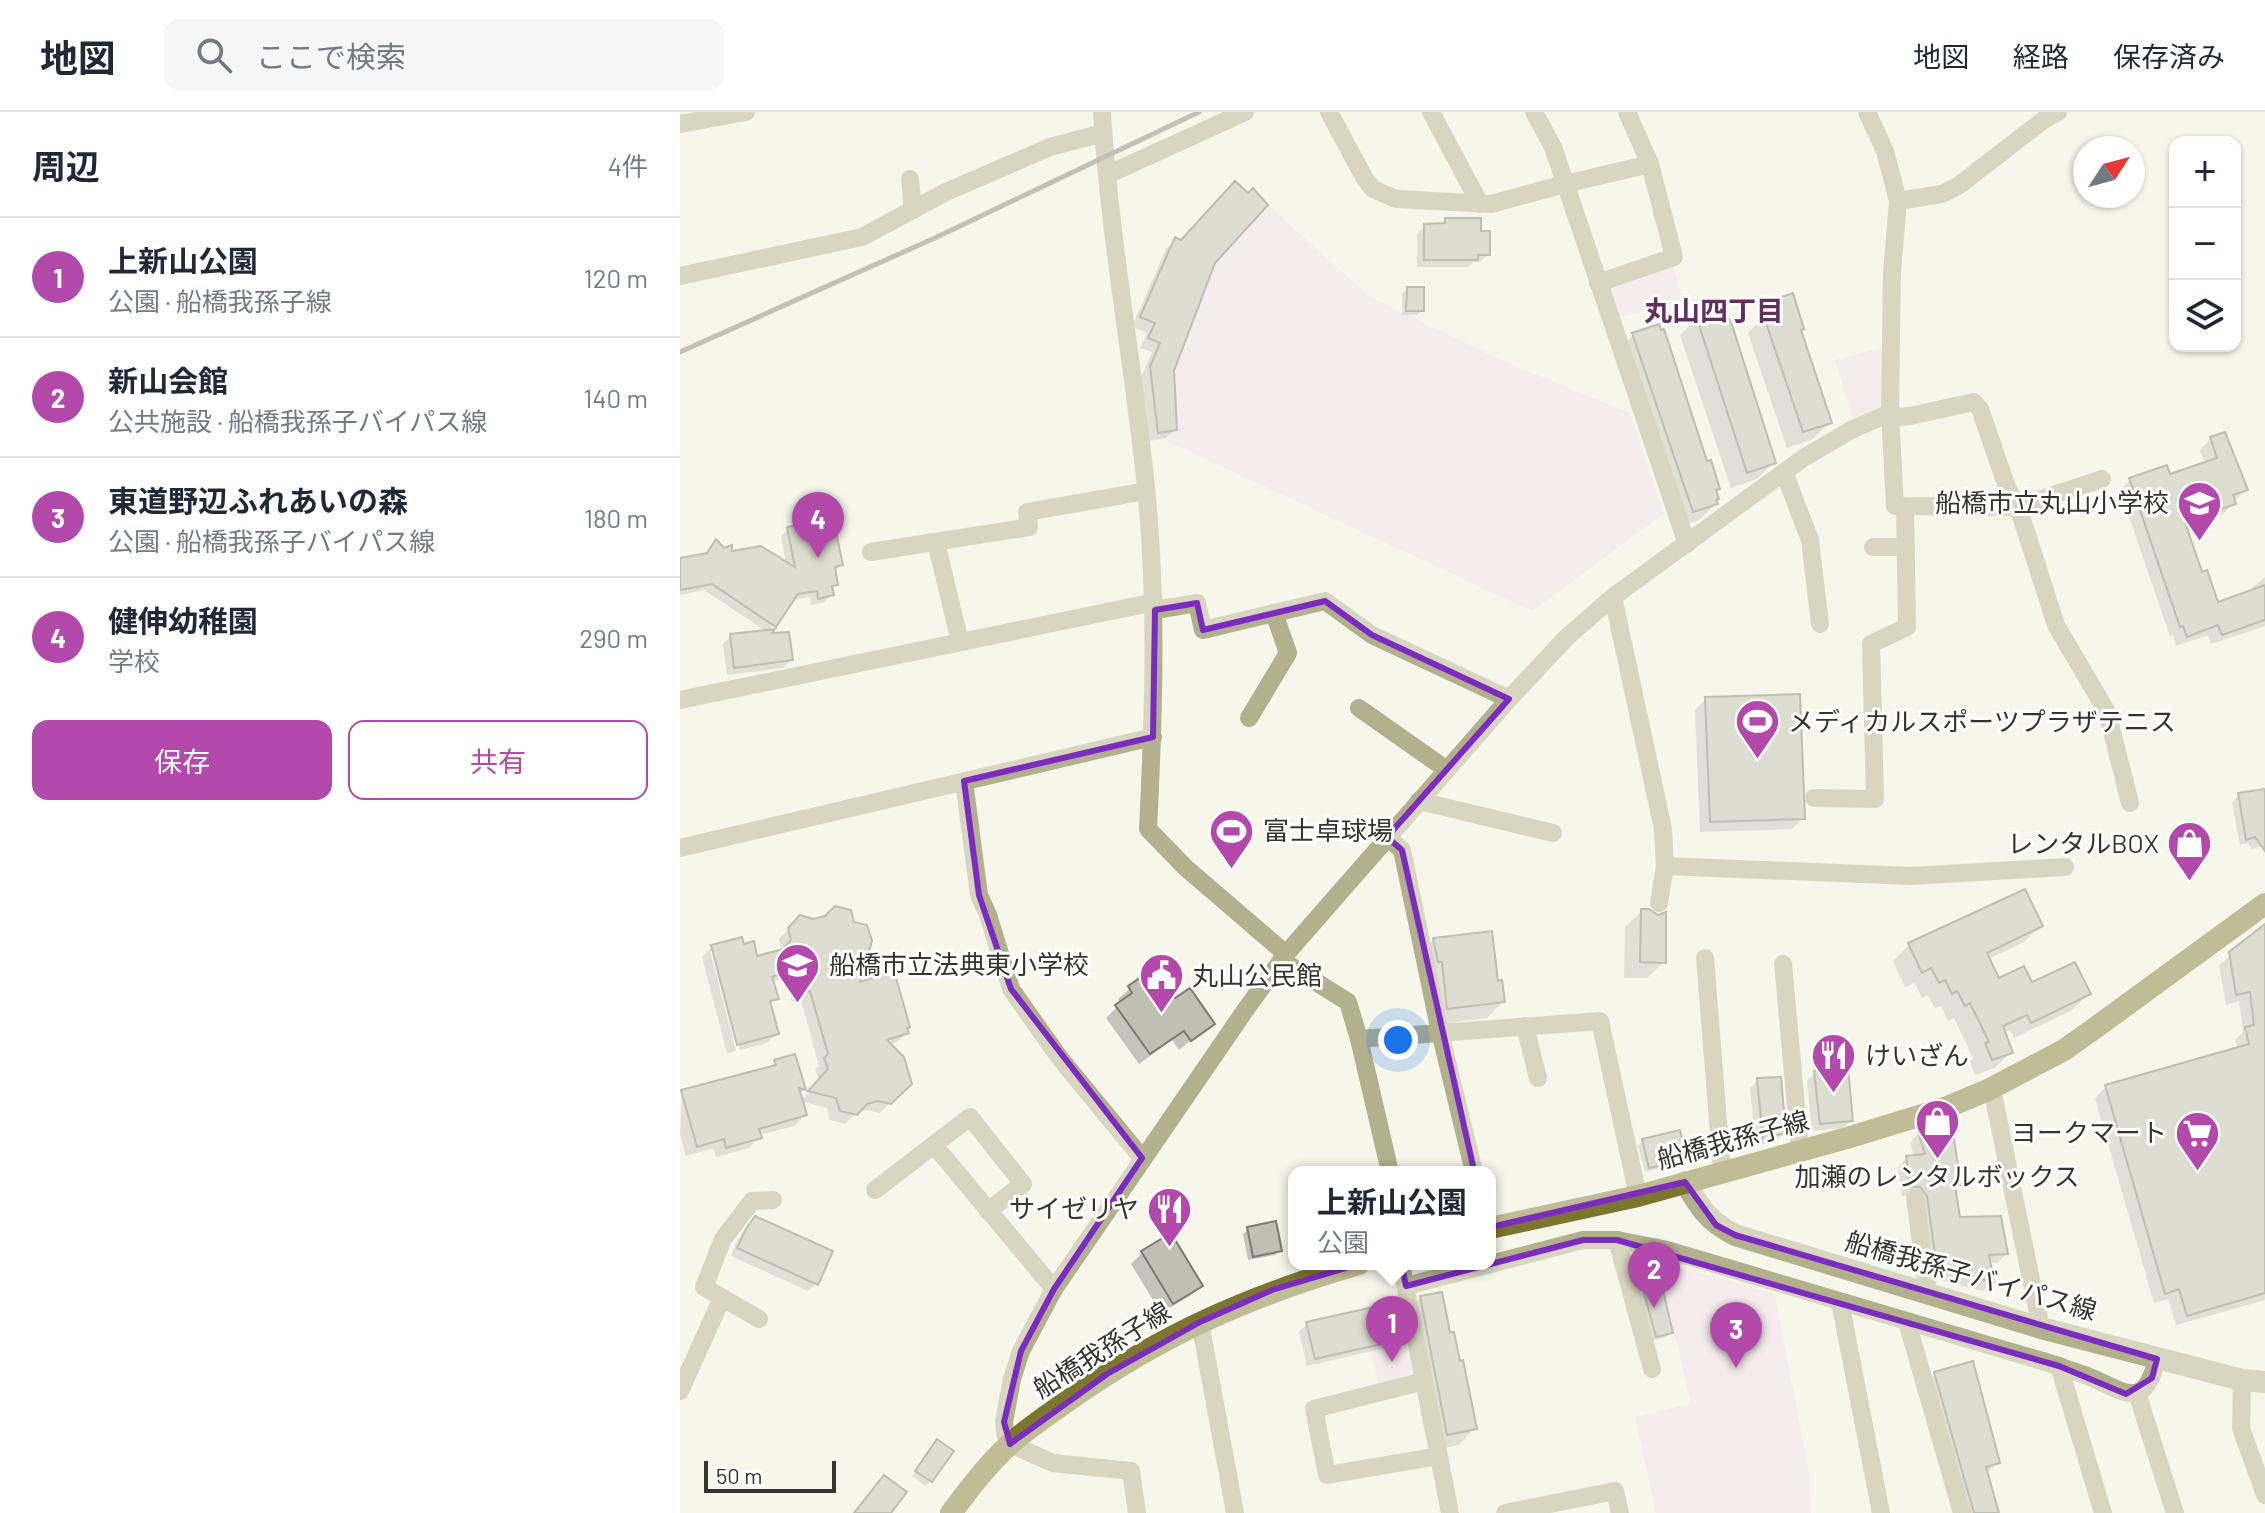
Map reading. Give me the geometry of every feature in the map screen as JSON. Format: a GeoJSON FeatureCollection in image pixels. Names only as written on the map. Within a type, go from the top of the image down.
{"type":"FeatureCollection","features":[{"type":"Feature","properties":{"kind":"main road","name":"船橋我孫子線"},"geometry":{"type":"LineString","coordinates":[[1496,1227],[1638,1196],[1895,1125],[1988,1090],[2064,1050],[2265,904]]}},
{"type":"Feature","properties":{"kind":"main road","name":"船橋我孫子線"},"geometry":{"type":"LineString","coordinates":[[951,1513],[987,1467],[1010,1444],[1107,1374],[1200,1322],[1272,1290],[1339,1270]]}},
{"type":"Feature","properties":{"kind":"street"},"geometry":{"type":"LineString","coordinates":[[680,124],[746,112]]}},
{"type":"Feature","properties":{"kind":"street"},"geometry":{"type":"LineString","coordinates":[[1102,112],[1146,491],[1155,606],[1148,829],[1284,957],[1348,1002],[1389,1166]]}},
{"type":"Feature","properties":{"kind":"street"},"geometry":{"type":"LineString","coordinates":[[1107,175],[1245,112]]}},
{"type":"Feature","properties":{"kind":"street"},"geometry":{"type":"LineString","coordinates":[[1329,112],[1365,179],[1384,195],[1396,199],[1491,204],[1650,164]]}},
{"type":"Feature","properties":{"kind":"street"},"geometry":{"type":"LineString","coordinates":[[1431,112],[1480,204]]}},
{"type":"Feature","properties":{"kind":"street"},"geometry":{"type":"LineString","coordinates":[[1534,112],[1553,147],[1687,544]]}},
{"type":"Feature","properties":{"kind":"street"},"geometry":{"type":"LineString","coordinates":[[1598,283],[1674,257],[1650,164],[1627,112]]}},
{"type":"Feature","properties":{"kind":"street"},"geometry":{"type":"LineString","coordinates":[[1867,112],[1885,151],[1898,201],[1892,272],[1890,413],[1895,506],[2018,507],[2102,479]]}},
{"type":"Feature","properties":{"kind":"street"},"geometry":{"type":"LineString","coordinates":[[1898,201],[1942,194],[1958,186],[2058,112]]}},
{"type":"Feature","properties":{"kind":"street"},"geometry":{"type":"LineString","coordinates":[[680,276],[862,237],[946,192],[1050,147],[1103,133]]}},
{"type":"Feature","properties":{"kind":"street"},"geometry":{"type":"LineString","coordinates":[[910,179],[913,210]]}},
{"type":"Feature","properties":{"kind":"street"},"geometry":{"type":"LineString","coordinates":[[1612,324],[1631,319]]}},
{"type":"Feature","properties":{"kind":"street"},"geometry":{"type":"LineString","coordinates":[[1137,1513],[1131,1471],[1053,1463],[1010,1444],[1005,1433],[1004,1422],[1012,1379],[1021,1351],[1054,1289],[1284,957],[1509,699],[1567,637],[1613,597],[1784,472],[1823,445],[1890,413],[1899,417],[1910,416],[1974,402],[1980,409],[2007,487],[2018,507],[2056,625],[2107,712],[2130,803]]}},
{"type":"Feature","properties":{"kind":"street"},"geometry":{"type":"LineString","coordinates":[[1784,472],[1810,540],[1820,624]]}},
{"type":"Feature","properties":{"kind":"street"},"geometry":{"type":"LineString","coordinates":[[871,552],[1029,527],[1027,512],[1146,491]]}},
{"type":"Feature","properties":{"kind":"street"},"geometry":{"type":"LineString","coordinates":[[1814,798],[1875,799],[1871,644],[1907,627],[1905,506]]}},
{"type":"Feature","properties":{"kind":"street"},"geometry":{"type":"LineString","coordinates":[[936,542],[960,642]]}},
{"type":"Feature","properties":{"kind":"street"},"geometry":{"type":"LineString","coordinates":[[1873,547],[1906,547]]}},
{"type":"Feature","properties":{"kind":"street"},"geometry":{"type":"LineString","coordinates":[[1613,597],[1663,829],[1665,866],[1659,903]]}},
{"type":"Feature","properties":{"kind":"street"},"geometry":{"type":"LineString","coordinates":[[680,700],[960,642],[1155,606],[1197,603],[1203,630],[1325,601],[1372,635],[1509,699]]}},
{"type":"Feature","properties":{"kind":"street"},"geometry":{"type":"LineString","coordinates":[[1249,718],[1288,653],[1274,613]]}},
{"type":"Feature","properties":{"kind":"street"},"geometry":{"type":"LineString","coordinates":[[1359,708],[1447,770]]}},
{"type":"Feature","properties":{"kind":"street"},"geometry":{"type":"LineString","coordinates":[[680,848],[1153,737]]}},
{"type":"Feature","properties":{"kind":"street"},"geometry":{"type":"LineString","coordinates":[[964,781],[979,895],[1011,989],[1059,1057],[1142,1158]]}},
{"type":"Feature","properties":{"kind":"street"},"geometry":{"type":"LineString","coordinates":[[1419,801],[1553,833]]}},
{"type":"Feature","properties":{"kind":"street"},"geometry":{"type":"LineString","coordinates":[[1387,837],[1402,850],[1440,1032],[1473,1166]]}},
{"type":"Feature","properties":{"kind":"street"},"geometry":{"type":"LineString","coordinates":[[1665,866],[1911,876],[2065,867]]}},
{"type":"Feature","properties":{"kind":"street"},"geometry":{"type":"LineString","coordinates":[[1705,958],[1722,1171]]}},
{"type":"Feature","properties":{"kind":"street"},"geometry":{"type":"LineString","coordinates":[[1783,964],[1800,1150]]}},
{"type":"Feature","properties":{"kind":"street"},"geometry":{"type":"LineString","coordinates":[[1359,1039],[1600,1021],[1638,1196]]}},
{"type":"Feature","properties":{"kind":"street"},"geometry":{"type":"LineString","coordinates":[[1525,1026],[1538,1078]]}},
{"type":"Feature","properties":{"kind":"street"},"geometry":{"type":"LineString","coordinates":[[1988,1090],[1994,1099],[2041,1328]]}},
{"type":"Feature","properties":{"kind":"street"},"geometry":{"type":"LineString","coordinates":[[875,1190],[970,1117],[1023,1184],[988,1211]]}},
{"type":"Feature","properties":{"kind":"street"},"geometry":{"type":"LineString","coordinates":[[934,1145],[1054,1289]]}},
{"type":"Feature","properties":{"kind":"street","name":"船橋我孫子バイパス線"},"geometry":{"type":"LineString","coordinates":[[1685,1182],[1702,1210],[1716,1225],[1735,1235],[2041,1328],[2242,1380],[2265,1382]]}},
{"type":"Feature","properties":{"kind":"street"},"geometry":{"type":"LineString","coordinates":[[1915,1198],[1928,1293]]}},
{"type":"Feature","properties":{"kind":"street"},"geometry":{"type":"LineString","coordinates":[[759,1319],[704,1287],[723,1239],[752,1201],[773,1200]]}},
{"type":"Feature","properties":{"kind":"street"},"geometry":{"type":"LineString","coordinates":[[1496,1263],[1583,1240],[1617,1240],[1663,1249],[2059,1366],[2126,1394],[2137,1393],[2152,1378],[2157,1359]]}},
{"type":"Feature","properties":{"kind":"street"},"geometry":{"type":"LineString","coordinates":[[1617,1240],[1652,1369]]}},
{"type":"Feature","properties":{"kind":"street"},"geometry":{"type":"LineString","coordinates":[[1402,1270],[1450,1513]]}},
{"type":"Feature","properties":{"kind":"street"},"geometry":{"type":"LineString","coordinates":[[1406,1286],[1468,1270]]}},
{"type":"Feature","properties":{"kind":"street"},"geometry":{"type":"LineString","coordinates":[[680,1391],[722,1298]]}},
{"type":"Feature","properties":{"kind":"street"},"geometry":{"type":"LineString","coordinates":[[1840,1302],[1881,1513]]}},
{"type":"Feature","properties":{"kind":"street"},"geometry":{"type":"LineString","coordinates":[[1200,1322],[1235,1513]]}},
{"type":"Feature","properties":{"kind":"street"},"geometry":{"type":"LineString","coordinates":[[1907,1322],[1962,1513]]}},
{"type":"Feature","properties":{"kind":"street"},"geometry":{"type":"LineString","coordinates":[[2059,1366],[2103,1513]]}},
{"type":"Feature","properties":{"kind":"street"},"geometry":{"type":"LineString","coordinates":[[2242,1380],[2241,1428],[2265,1495]]}},
{"type":"Feature","properties":{"kind":"street"},"geometry":{"type":"LineString","coordinates":[[1424,1381],[1314,1409],[1316,1422],[1327,1475],[1439,1456]]}},
{"type":"Feature","properties":{"kind":"street"},"geometry":{"type":"LineString","coordinates":[[2137,1393],[2175,1513]]}},
{"type":"Feature","properties":{"kind":"street"},"geometry":{"type":"LineString","coordinates":[[1505,1513],[1615,1491],[1620,1513]]}},
{"type":"Feature","properties":{"kind":"highlighted area"},"geometry":{"type":"Polygon","coordinates":[[[1325,601],[1372,635],[1509,699],[1387,837],[1402,850],[1487,1228],[1685,1182],[1716,1225],[1735,1235],[2157,1359],[2152,1378],[2126,1394],[2059,1366],[1617,1240],[1583,1240],[1406,1286],[1399,1252],[1272,1290],[1200,1322],[1107,1374],[1010,1444],[1004,1422],[1021,1351],[1054,1289],[1142,1158],[1011,989],[979,895],[964,781],[1153,737],[1155,610],[1197,603],[1203,630],[1325,601]]]}},
{"type":"Feature","properties":{"kind":"shaded area"},"geometry":{"type":"Polygon","coordinates":[[[1268,205],[1370,297],[1501,360],[1630,413],[1664,514],[1532,611],[1169,442],[1158,433],[1177,429],[1174,371],[1215,263],[1268,205]]]}},
{"type":"Feature","properties":{"kind":"shaded area"},"geometry":{"type":"Polygon","coordinates":[[[1672,262],[1683,303],[1616,318],[1604,286],[1672,262]]]}},
{"type":"Feature","properties":{"kind":"shaded area"},"geometry":{"type":"Polygon","coordinates":[[[1885,347],[1885,410],[1853,420],[1835,360],[1885,347]]]}},
{"type":"Feature","properties":{"kind":"shaded area"},"geometry":{"type":"Polygon","coordinates":[[[1658,1261],[1775,1294],[1809,1474],[1811,1513],[1656,1513],[1635,1417],[1691,1404],[1658,1261]]]}},
{"type":"Feature","properties":{"kind":"shaded area"},"geometry":{"type":"Polygon","coordinates":[[[1407,1343],[1413,1373],[1408,1381],[1379,1385],[1370,1350],[1407,1343]]]}},
{"type":"Feature","properties":{"kind":"building"},"geometry":{"type":"Polygon","coordinates":[[[1235,181],[1248,193],[1253,188],[1268,205],[1215,263],[1174,371],[1177,430],[1158,433],[1150,367],[1160,343],[1148,338],[1155,323],[1140,317],[1175,237],[1181,240],[1235,181]]]}},
{"type":"Feature","properties":{"kind":"building"},"geometry":{"type":"Polygon","coordinates":[[[1445,218],[1481,218],[1481,231],[1490,231],[1490,255],[1478,255],[1478,260],[1424,260],[1424,224],[1445,223],[1445,218]]]}},
{"type":"Feature","properties":{"kind":"building"},"geometry":{"type":"Polygon","coordinates":[[[1407,287],[1424,287],[1424,311],[1406,311],[1407,287]]]}},
{"type":"Feature","properties":{"kind":"building"},"geometry":{"type":"Polygon","coordinates":[[[1793,293],[1804,329],[1801,330],[1832,423],[1803,432],[1763,314],[1780,309],[1776,299],[1793,293]]]}},
{"type":"Feature","properties":{"kind":"building"},"geometry":{"type":"Polygon","coordinates":[[[1723,308],[1732,325],[1776,463],[1747,473],[1696,316],[1723,308]]]}},
{"type":"Feature","properties":{"kind":"building"},"geometry":{"type":"Polygon","coordinates":[[[1659,324],[1661,330],[1664,329],[1707,461],[1711,460],[1720,489],[1716,490],[1718,504],[1693,512],[1632,333],[1659,324]]]}},
{"type":"Feature","properties":{"kind":"building"},"geometry":{"type":"Polygon","coordinates":[[[2225,432],[2248,490],[2233,495],[2236,504],[2185,522],[2202,572],[2207,570],[2218,602],[2265,585],[2265,620],[2222,635],[2218,625],[2187,637],[2183,626],[2180,627],[2129,478],[2167,465],[2170,474],[2217,458],[2210,437],[2225,432]]]}},
{"type":"Feature","properties":{"kind":"building"},"geometry":{"type":"Polygon","coordinates":[[[833,518],[843,565],[835,567],[838,585],[832,586],[834,595],[818,599],[817,591],[798,594],[776,627],[712,584],[680,590],[680,558],[707,553],[716,539],[724,548],[732,545],[732,551],[761,546],[795,567],[787,527],[833,518]]]}},
{"type":"Feature","properties":{"kind":"building"},"geometry":{"type":"Polygon","coordinates":[[[775,629],[772,633],[789,632],[793,660],[734,668],[730,634],[775,629]]]}},
{"type":"Feature","properties":{"kind":"building"},"geometry":{"type":"Polygon","coordinates":[[[1800,694],[1805,819],[1710,822],[1705,697],[1800,694]]]}},
{"type":"Feature","properties":{"kind":"building"},"geometry":{"type":"Polygon","coordinates":[[[2265,789],[2265,851],[2255,837],[2246,840],[2238,793],[2265,789]]]}},
{"type":"Feature","properties":{"kind":"building"},"geometry":{"type":"Polygon","coordinates":[[[2025,889],[2043,926],[1987,953],[1999,978],[2024,966],[2032,982],[2075,962],[2091,994],[2031,1023],[2027,1015],[2003,1026],[2013,1053],[1992,1060],[1985,1043],[1989,1042],[1970,1003],[1965,1006],[1957,991],[1952,994],[1945,980],[1939,983],[1931,968],[1922,973],[1908,943],[2025,889]]]}},
{"type":"Feature","properties":{"kind":"building"},"geometry":{"type":"Polygon","coordinates":[[[835,906],[851,910],[854,922],[867,925],[872,941],[860,982],[894,971],[910,1027],[907,1028],[909,1033],[887,1040],[904,1057],[912,1084],[891,1104],[878,1101],[867,1104],[857,1115],[840,1111],[836,1098],[808,1091],[828,1069],[824,1058],[828,1054],[810,991],[802,993],[794,970],[772,977],[779,999],[770,1001],[779,1034],[737,1045],[711,945],[742,937],[744,944],[754,941],[757,956],[783,949],[791,940],[788,928],[800,915],[813,919],[825,916],[835,906]]]}},
{"type":"Feature","properties":{"kind":"building"},"geometry":{"type":"Polygon","coordinates":[[[1641,909],[1649,909],[1658,915],[1666,912],[1666,963],[1640,962],[1641,909]]]}},
{"type":"Feature","properties":{"kind":"building"},"geometry":{"type":"Polygon","coordinates":[[[2265,924],[2265,1293],[2187,1316],[2179,1289],[2165,1294],[2105,1085],[2249,1044],[2245,1027],[2254,1025],[2250,992],[2236,995],[2229,952],[2265,924]]]}},
{"type":"Feature","properties":{"kind":"building"},"geometry":{"type":"Polygon","coordinates":[[[1492,931],[1498,981],[1502,980],[1505,1002],[1447,1009],[1442,962],[1438,962],[1433,938],[1492,931]]]}},
{"type":"Feature","properties":{"kind":"building"},"geometry":{"type":"Polygon","coordinates":[[[1158,975],[1175,998],[1190,988],[1215,1024],[1191,1041],[1184,1031],[1150,1054],[1115,1005],[1132,993],[1128,986],[1141,977],[1145,984],[1158,975]]]}},
{"type":"Feature","properties":{"kind":"building"},"geometry":{"type":"Polygon","coordinates":[[[795,1054],[806,1090],[799,1088],[807,1115],[759,1129],[762,1138],[726,1148],[724,1139],[697,1147],[681,1090],[776,1065],[774,1060],[795,1054]]]}},
{"type":"Feature","properties":{"kind":"building"},"geometry":{"type":"Polygon","coordinates":[[[1848,1068],[1853,1121],[1820,1124],[1814,1071],[1848,1068]]]}},
{"type":"Feature","properties":{"kind":"building"},"geometry":{"type":"Polygon","coordinates":[[[1781,1077],[1786,1133],[1763,1139],[1757,1078],[1781,1077]]]}},
{"type":"Feature","properties":{"kind":"building"},"geometry":{"type":"Polygon","coordinates":[[[1948,1122],[1954,1139],[1961,1185],[1955,1186],[1960,1217],[2001,1216],[2008,1254],[1989,1255],[1994,1282],[1937,1269],[1927,1196],[1920,1187],[1910,1187],[1906,1156],[1925,1154],[1918,1131],[1948,1122]]]}},
{"type":"Feature","properties":{"kind":"building"},"geometry":{"type":"Polygon","coordinates":[[[1680,1130],[1687,1160],[1649,1168],[1642,1139],[1680,1130]]]}},
{"type":"Feature","properties":{"kind":"building"},"geometry":{"type":"Polygon","coordinates":[[[755,1216],[833,1251],[818,1285],[737,1248],[755,1216]]]}},
{"type":"Feature","properties":{"kind":"building"},"geometry":{"type":"Polygon","coordinates":[[[1276,1221],[1282,1251],[1253,1257],[1247,1227],[1276,1221]]]}},
{"type":"Feature","properties":{"kind":"building"},"geometry":{"type":"Polygon","coordinates":[[[1171,1233],[1203,1286],[1173,1304],[1141,1251],[1171,1233]]]}},
{"type":"Feature","properties":{"kind":"building"},"geometry":{"type":"Polygon","coordinates":[[[1660,1277],[1673,1333],[1656,1337],[1641,1282],[1660,1277]]]}},
{"type":"Feature","properties":{"kind":"building"},"geometry":{"type":"Polygon","coordinates":[[[1442,1292],[1450,1332],[1454,1332],[1460,1361],[1463,1360],[1477,1429],[1447,1435],[1420,1296],[1442,1292]]]}},
{"type":"Feature","properties":{"kind":"building"},"geometry":{"type":"Polygon","coordinates":[[[1396,1302],[1404,1339],[1315,1359],[1306,1322],[1396,1302]]]}},
{"type":"Feature","properties":{"kind":"building"},"geometry":{"type":"Polygon","coordinates":[[[1973,1361],[2000,1463],[1986,1467],[1999,1513],[1974,1513],[1934,1372],[1973,1361]]]}},
{"type":"Feature","properties":{"kind":"building"},"geometry":{"type":"Polygon","coordinates":[[[937,1439],[954,1451],[932,1482],[915,1471],[937,1439]]]}},
{"type":"Feature","properties":{"kind":"building"},"geometry":{"type":"Polygon","coordinates":[[[884,1475],[907,1492],[891,1513],[854,1513],[884,1475]]]}},
{"type":"Feature","properties":{"kind":"railway"},"geometry":{"type":"LineString","coordinates":[[680,352],[937,237],[1199,112]]}},
{"type":"Feature","properties":{"kind":"place","name":"船橋市立丸山小学校"},"geometry":{"type":"Point","coordinates":[2200,542]}},
{"type":"Feature","properties":{"kind":"place","name":"健伸幼稚園"},"geometry":{"type":"Point","coordinates":[818,558]}},
{"type":"Feature","properties":{"kind":"place","name":"メディカルスポーツプラザテニス"},"geometry":{"type":"Point","coordinates":[1757,761]}},
{"type":"Feature","properties":{"kind":"place","name":"富士卓球場"},"geometry":{"type":"Point","coordinates":[1232,870]}},
{"type":"Feature","properties":{"kind":"place","name":"レンタルBOX"},"geometry":{"type":"Point","coordinates":[2190,883]}},
{"type":"Feature","properties":{"kind":"place","name":"船橋市立法典東小学校"},"geometry":{"type":"Point","coordinates":[798,1004]}},
{"type":"Feature","properties":{"kind":"place","name":"丸山公民館"},"geometry":{"type":"Point","coordinates":[1161,1015]}},
{"type":"Feature","properties":{"kind":"place","name":"けいざん"},"geometry":{"type":"Point","coordinates":[1834,1095]}},
{"type":"Feature","properties":{"kind":"place","name":"加瀬のレンタルボックス"},"geometry":{"type":"Point","coordinates":[1937,1161]}},
{"type":"Feature","properties":{"kind":"place","name":"ヨークマート"},"geometry":{"type":"Point","coordinates":[2198,1172]}},
{"type":"Feature","properties":{"kind":"place","name":"サイゼリヤ"},"geometry":{"type":"Point","coordinates":[1170,1248]}},
{"type":"Feature","properties":{"kind":"place","name":"新山会館"},"geometry":{"type":"Point","coordinates":[1654,1308]}},
{"type":"Feature","properties":{"kind":"place","name":"上新山公園"},"geometry":{"type":"Point","coordinates":[1392,1362]}},
{"type":"Feature","properties":{"kind":"place","name":"東道野辺ふれあいの森"},"geometry":{"type":"Point","coordinates":[1736,1368]}},
{"type":"Feature","properties":{"kind":"district","name":"丸山四丁目"},"geometry":{"type":"Point","coordinates":[1714,311]}}]}
